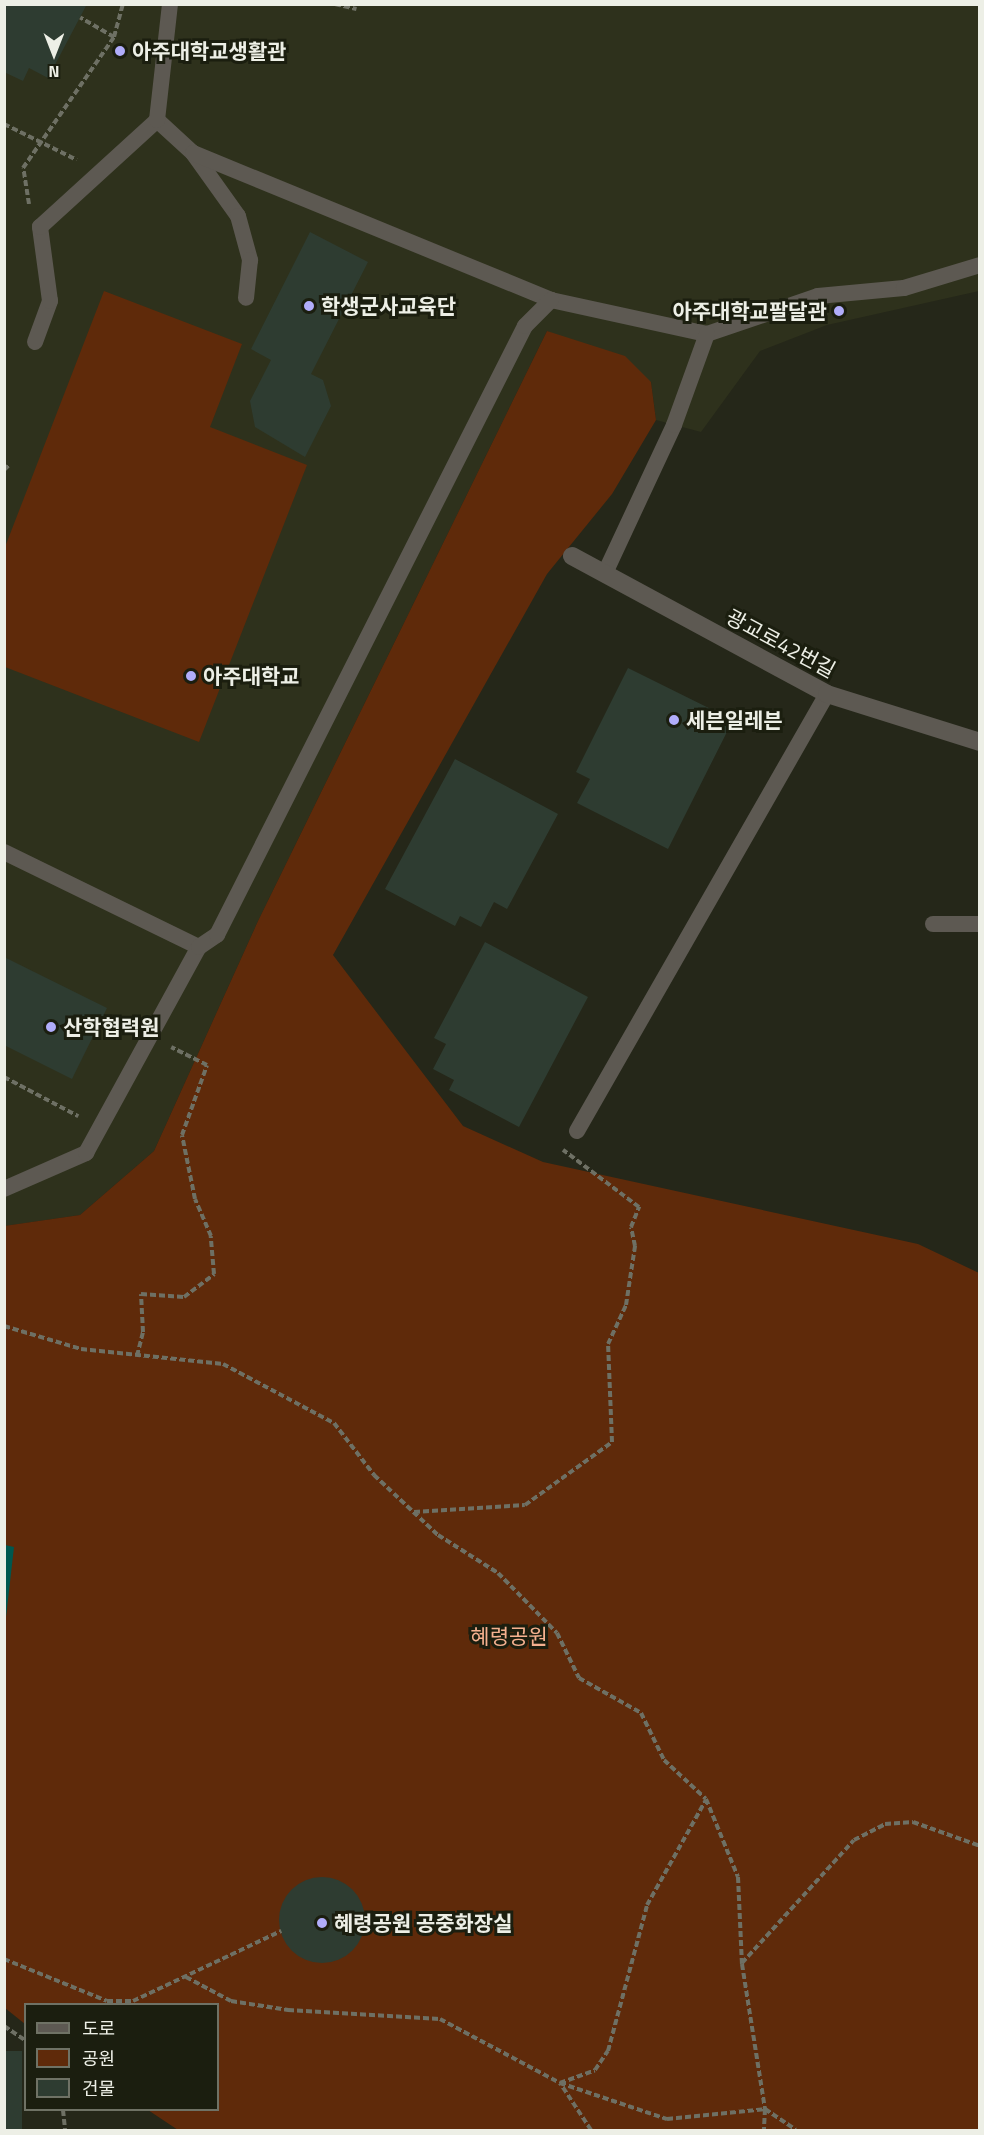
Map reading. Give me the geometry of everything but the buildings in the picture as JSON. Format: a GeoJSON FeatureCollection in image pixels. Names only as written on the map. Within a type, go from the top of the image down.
{"type":"FeatureCollection","features":[{"type":"Feature","properties":{"kind":"street","name":"광교로42번길"},"geometry":{"type":"LineString","coordinates":[[572,556],[827,694],[980,742]]}},
{"type":"Feature","properties":{"kind":"lane"},"geometry":{"type":"LineString","coordinates":[[35,342],[50,301],[40,227],[157,120],[170,4]]}},
{"type":"Feature","properties":{"kind":"lane"},"geometry":{"type":"LineString","coordinates":[[157,120],[193,153],[238,216],[250,260],[246,297]]}},
{"type":"Feature","properties":{"kind":"lane"},"geometry":{"type":"LineString","coordinates":[[193,153],[551,300],[707,334],[818,296],[904,288],[980,266]]}},
{"type":"Feature","properties":{"kind":"lane"},"geometry":{"type":"LineString","coordinates":[[4,1189],[86,1153],[199,947],[217,935],[525,326],[551,300]]}},
{"type":"Feature","properties":{"kind":"lane"},"geometry":{"type":"LineString","coordinates":[[605,573],[674,425],[707,334]]}},
{"type":"Feature","properties":{"kind":"lane"},"geometry":{"type":"LineString","coordinates":[[577,1131],[827,694]]}},
{"type":"Feature","properties":{"kind":"lane"},"geometry":{"type":"LineString","coordinates":[[4,852],[199,947]]}},
{"type":"Feature","properties":{"kind":"lane"},"geometry":{"type":"LineString","coordinates":[[933,924],[980,924]]}},
{"type":"Feature","properties":{"kind":"path"},"geometry":{"type":"LineString","coordinates":[[40,227],[25,195],[23,168],[44,144],[114,37],[123,4]]}},
{"type":"Feature","properties":{"kind":"path"},"geometry":{"type":"LineString","coordinates":[[335,4],[356,9]]}},
{"type":"Feature","properties":{"kind":"path"},"geometry":{"type":"LineString","coordinates":[[80,17],[114,37]]}},
{"type":"Feature","properties":{"kind":"path"},"geometry":{"type":"LineString","coordinates":[[4,124],[102,172]]}},
{"type":"Feature","properties":{"kind":"path"},"geometry":{"type":"LineString","coordinates":[[4,470],[10,464]]}},
{"type":"Feature","properties":{"kind":"path"},"geometry":{"type":"LineString","coordinates":[[137,1356],[143,1332],[141,1294],[184,1298],[214,1274],[212,1236],[195,1199],[182,1135],[207,1065],[151,1037]]}},
{"type":"Feature","properties":{"kind":"path"},"geometry":{"type":"LineString","coordinates":[[4,1077],[100,1128]]}},
{"type":"Feature","properties":{"kind":"path"},"geometry":{"type":"LineString","coordinates":[[414,1512],[525,1505],[612,1442],[608,1344],[631,1284],[631,1227],[639,1207],[561,1153],[577,1131]]}},
{"type":"Feature","properties":{"kind":"path"},"geometry":{"type":"LineString","coordinates":[[4,1326],[81,1349],[223,1364],[334,1423],[374,1475],[414,1512],[498,1573],[557,1633],[579,1678],[641,1713],[664,1760],[706,1799],[738,1877],[742,1964],[765,2109],[764,2130]]}},
{"type":"Feature","properties":{"kind":"path"},"geometry":{"type":"LineString","coordinates":[[560,2083],[595,2070],[608,2051],[647,1905],[706,1799]]}},
{"type":"Feature","properties":{"kind":"path"},"geometry":{"type":"LineString","coordinates":[[742,1964],[854,1840],[885,1824],[913,1822],[980,1846]]}},
{"type":"Feature","properties":{"kind":"path"},"geometry":{"type":"LineString","coordinates":[[4,1959],[107,2001],[133,2001],[281,1931]]}},
{"type":"Feature","properties":{"kind":"path"},"geometry":{"type":"LineString","coordinates":[[186,1977],[231,2001],[254,2005],[345,2017],[399,2014],[440,2019],[560,2083],[667,2118],[765,2109],[796,2130]]}},
{"type":"Feature","properties":{"kind":"path"},"geometry":{"type":"LineString","coordinates":[[4,2026],[24,2040]]}},
{"type":"Feature","properties":{"kind":"path"},"geometry":{"type":"LineString","coordinates":[[560,2083],[591,2130]]}},
{"type":"Feature","properties":{"kind":"path"},"geometry":{"type":"LineString","coordinates":[[63,2111],[64,2130]]}},
{"type":"Feature","properties":{"kind":"shaded area","name":"아주대학교"},"geometry":{"type":"Polygon","coordinates":[[[5,5],[979,5],[979,291],[827,325],[760,351],[701,432],[656,420],[651,382],[547,331],[258,921],[154,1151],[80,1215],[5,1226],[5,5]]]}},
{"type":"Feature","properties":{"kind":"green space"},"geometry":{"type":"Polygon","coordinates":[[[104,291],[242,344],[210,427],[307,465],[199,742],[5,667],[5,547],[104,291]]]}},
{"type":"Feature","properties":{"kind":"green space","name":"혜령공원"},"geometry":{"type":"Polygon","coordinates":[[[547,331],[625,356],[651,382],[656,420],[612,494],[547,574],[333,955],[463,1126],[543,1162],[918,1244],[979,1273],[979,2130],[178,2130],[150,2111],[219,2111],[219,2003],[24,2003],[24,2023],[5,2008],[4,1226],[80,1215],[154,1151],[258,921],[547,331]]]}},
{"type":"Feature","properties":{"kind":"water"},"geometry":{"type":"Polygon","coordinates":[[[4,1545],[14,1547],[5,1626],[4,1545]]]}},
{"type":"Feature","properties":{"kind":"place","name":"아주대학교생활관"},"geometry":{"type":"Point","coordinates":[120,51]}},
{"type":"Feature","properties":{"kind":"place","name":"학생군사교육단"},"geometry":{"type":"Point","coordinates":[309,306]}},
{"type":"Feature","properties":{"kind":"place","name":"아주대학교팔달관"},"geometry":{"type":"Point","coordinates":[839,311]}},
{"type":"Feature","properties":{"kind":"place","name":"아주대학교"},"geometry":{"type":"Point","coordinates":[191,676]}},
{"type":"Feature","properties":{"kind":"place","name":"세븐일레븐"},"geometry":{"type":"Point","coordinates":[674,720]}},
{"type":"Feature","properties":{"kind":"place","name":"산학협력원"},"geometry":{"type":"Point","coordinates":[51,1027]}},
{"type":"Feature","properties":{"kind":"place","name":"혜령공원 공중화장실"},"geometry":{"type":"Point","coordinates":[322,1923]}}]}
